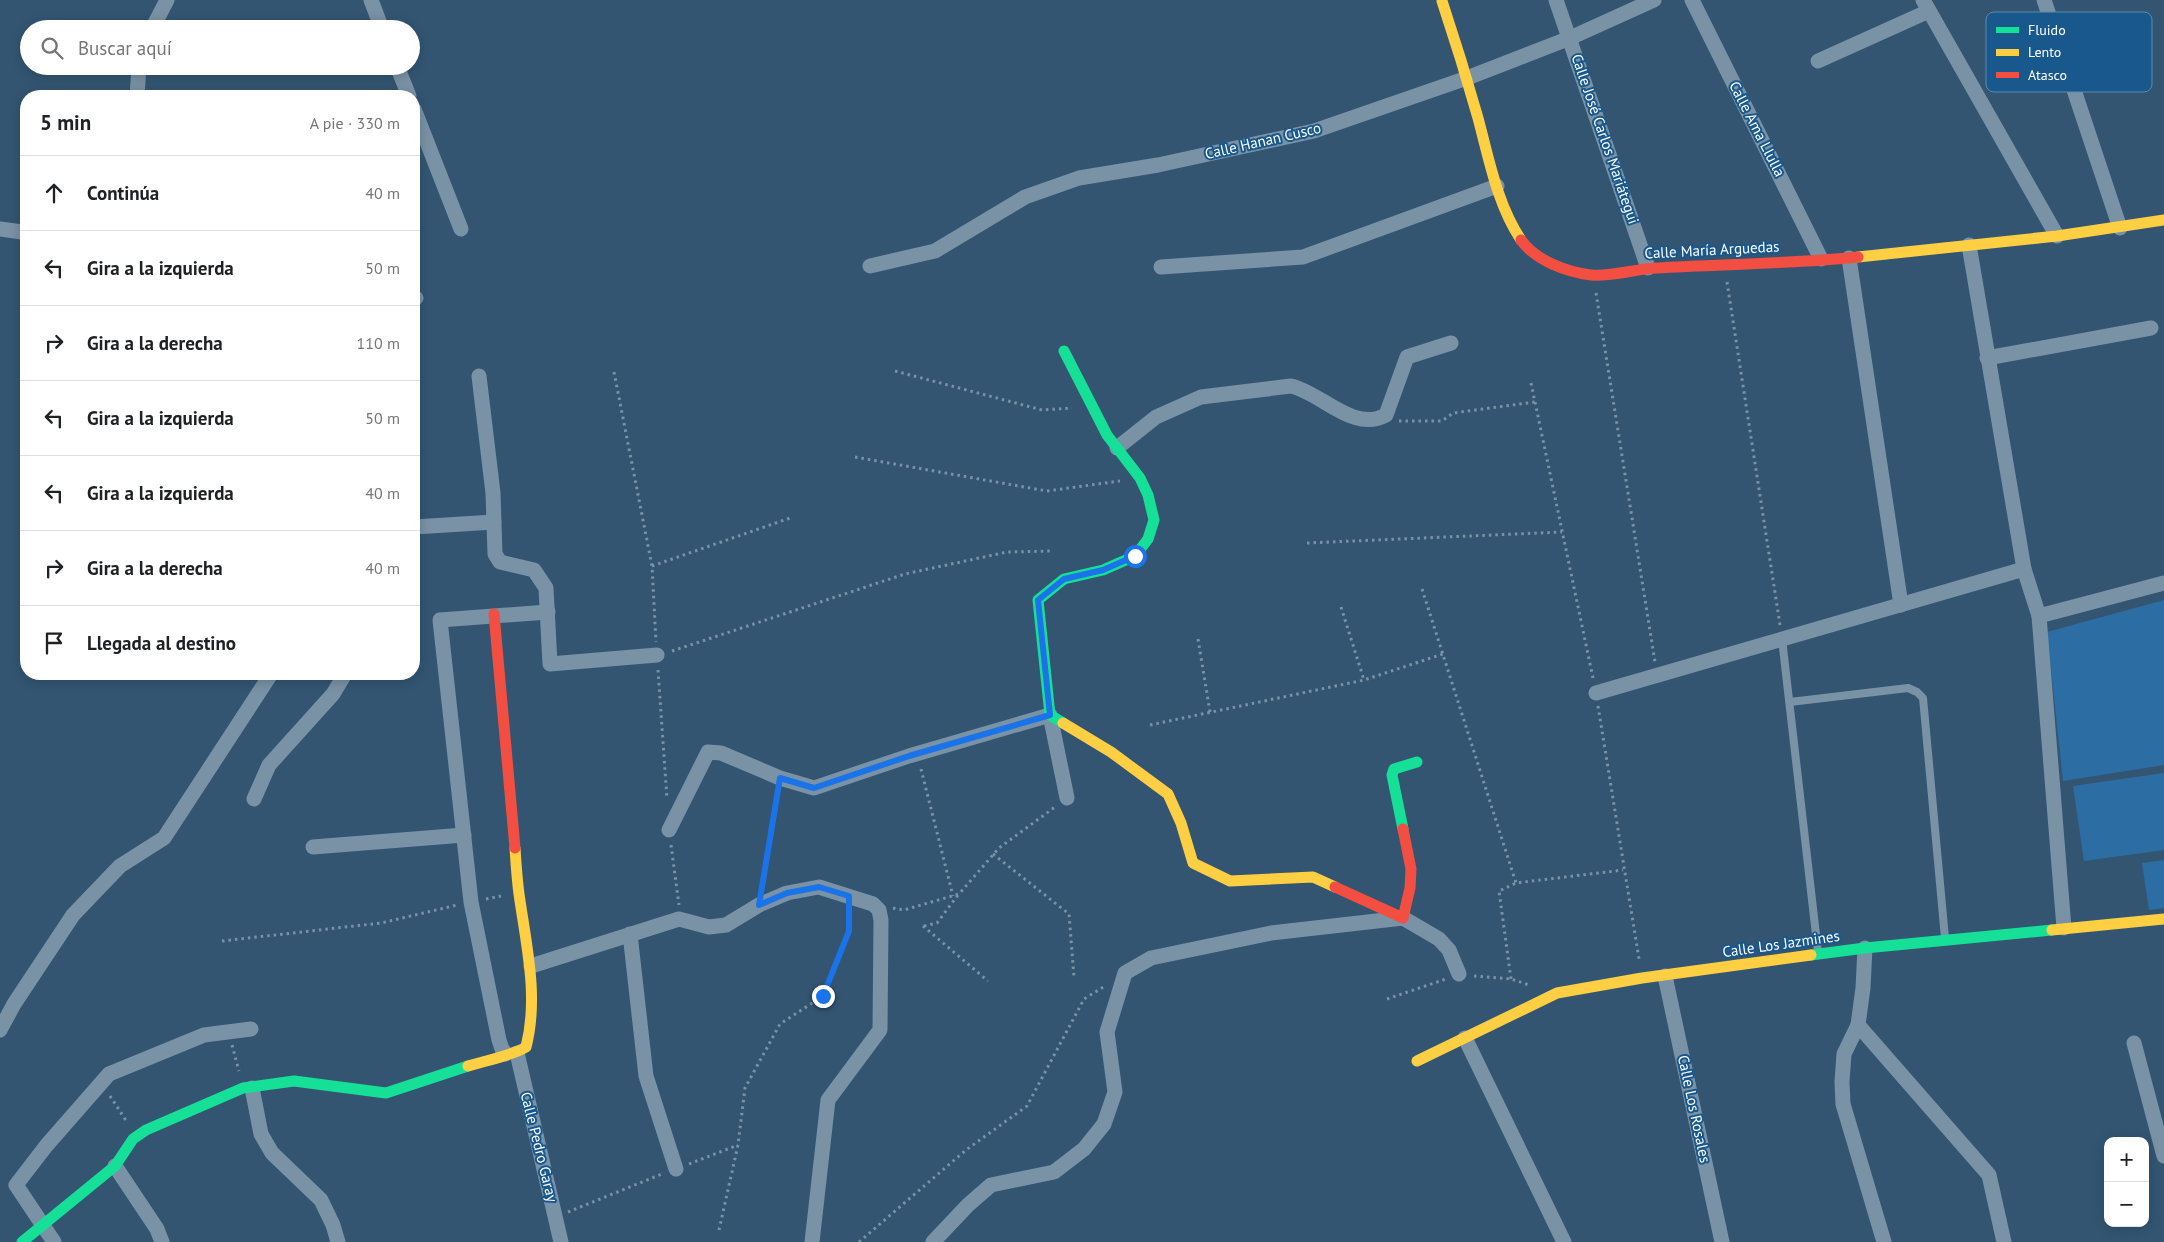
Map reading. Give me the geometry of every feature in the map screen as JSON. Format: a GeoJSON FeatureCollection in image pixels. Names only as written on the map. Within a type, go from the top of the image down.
{"type":"FeatureCollection","features":[{"type":"Feature","properties":{"kind":"street"},"geometry":{"type":"LineString","coordinates":[[157,20],[167,0]]}},
{"type":"Feature","properties":{"kind":"street"},"geometry":{"type":"LineString","coordinates":[[371,0],[379,20]]}},
{"type":"Feature","properties":{"kind":"street","name":"Calle José Carlos Mariátegui"},"geometry":{"type":"LineString","coordinates":[[1556,0],[1648,268]]}},
{"type":"Feature","properties":{"kind":"street","name":"Calle Hanan Cusco"},"geometry":{"type":"LineString","coordinates":[[870,266],[935,251],[1025,197],[1079,178],[1158,165],[1314,131],[1467,78],[1570,38],[1654,0]]}},
{"type":"Feature","properties":{"kind":"street","name":"Calle Ama Llulla"},"geometry":{"type":"LineString","coordinates":[[1692,0],[1821,259]]}},
{"type":"Feature","properties":{"kind":"street"},"geometry":{"type":"LineString","coordinates":[[2044,0],[2048,12]]}},
{"type":"Feature","properties":{"kind":"street","name":"Calle María Arguedas"},"geometry":{"type":"LineString","coordinates":[[1442,2],[1467,78],[1497,186],[1512,226],[1525,245],[1543,259],[1568,270],[1593,275],[1648,268],[1849,258],[2057,236],[2164,220]]}},
{"type":"Feature","properties":{"kind":"street"},"geometry":{"type":"LineString","coordinates":[[1818,61],[1926,5],[2057,236]]}},
{"type":"Feature","properties":{"kind":"street"},"geometry":{"type":"LineString","coordinates":[[137,90],[138,75]]}},
{"type":"Feature","properties":{"kind":"street"},"geometry":{"type":"LineString","coordinates":[[401,75],[407,90]]}},
{"type":"Feature","properties":{"kind":"street"},"geometry":{"type":"LineString","coordinates":[[2075,92],[2120,228]]}},
{"type":"Feature","properties":{"kind":"street"},"geometry":{"type":"LineString","coordinates":[[420,124],[461,229]]}},
{"type":"Feature","properties":{"kind":"street"},"geometry":{"type":"LineString","coordinates":[[1160,267],[1303,257],[1497,186]]}},
{"type":"Feature","properties":{"kind":"street"},"geometry":{"type":"LineString","coordinates":[[0,229],[20,232]]}},
{"type":"Feature","properties":{"kind":"street"},"geometry":{"type":"LineString","coordinates":[[1969,245],[2024,569],[2039,616],[2064,928]]}},
{"type":"Feature","properties":{"kind":"street"},"geometry":{"type":"LineString","coordinates":[[1849,258],[1901,605]]}},
{"type":"Feature","properties":{"kind":"street"},"geometry":{"type":"LineString","coordinates":[[1987,358],[2151,328]]}},
{"type":"Feature","properties":{"kind":"street"},"geometry":{"type":"LineString","coordinates":[[1117,448],[1156,417],[1201,397],[1291,386],[1302,388],[1350,416],[1378,420],[1386,415],[1407,357],[1451,343]]}},
{"type":"Feature","properties":{"kind":"street"},"geometry":{"type":"LineString","coordinates":[[1064,351],[1107,435],[1140,478],[1148,495],[1154,520],[1148,539],[1135,556],[1103,570],[1064,579],[1038,600],[1050,715],[1067,798]]}},
{"type":"Feature","properties":{"kind":"street"},"geometry":{"type":"LineString","coordinates":[[479,376],[493,493],[495,554],[500,562],[534,570],[546,588],[550,664],[657,656]]}},
{"type":"Feature","properties":{"kind":"street"},"geometry":{"type":"LineString","coordinates":[[420,527],[494,522]]}},
{"type":"Feature","properties":{"kind":"street"},"geometry":{"type":"LineString","coordinates":[[1596,694],[2024,569]]}},
{"type":"Feature","properties":{"kind":"street"},"geometry":{"type":"LineString","coordinates":[[2039,616],[2164,584]]}},
{"type":"Feature","properties":{"kind":"street"},"geometry":{"type":"LineString","coordinates":[[22,1242],[115,1166],[133,1140],[146,1130],[248,1088],[294,1081],[386,1093],[526,1047],[528,1041],[531,966],[519,893],[494,614],[548,612]]}},
{"type":"Feature","properties":{"kind":"street","name":"Calle Pedro Garay"},"geometry":{"type":"LineString","coordinates":[[494,614],[440,620],[471,902],[499,1040],[502,1049],[512,1053],[556,1216],[561,1242]]}},
{"type":"Feature","properties":{"kind":"street"},"geometry":{"type":"LineString","coordinates":[[0,1030],[14,1004],[73,915],[120,866],[164,838],[267,680]]}},
{"type":"Feature","properties":{"kind":"street"},"geometry":{"type":"LineString","coordinates":[[254,799],[269,765],[333,694],[341,680]]}},
{"type":"Feature","properties":{"kind":"street"},"geometry":{"type":"LineString","coordinates":[[669,830],[708,752],[721,752],[780,778],[814,788],[917,754],[1050,715],[1111,752],[1168,794],[1181,823],[1193,863],[1230,881],[1313,877],[1403,918],[1439,939],[1449,950],[1459,974]]}},
{"type":"Feature","properties":{"kind":"street"},"geometry":{"type":"LineString","coordinates":[[1403,918],[1410,888],[1411,868],[1392,775],[1394,769],[1399,766],[1417,762]]}},
{"type":"Feature","properties":{"kind":"street"},"geometry":{"type":"LineString","coordinates":[[313,847],[464,835]]}},
{"type":"Feature","properties":{"kind":"street"},"geometry":{"type":"LineString","coordinates":[[531,966],[679,919],[709,927],[726,925],[759,905],[787,893],[819,887],[873,904],[879,910],[881,920],[880,1030],[828,1100],[812,1242]]}},
{"type":"Feature","properties":{"kind":"street"},"geometry":{"type":"LineString","coordinates":[[933,1242],[968,1205],[991,1185],[1054,1172],[1084,1149],[1104,1124],[1115,1092],[1108,1032],[1125,973],[1150,958],[1271,933],[1403,918]]}},
{"type":"Feature","properties":{"kind":"street","name":"Calle Los Jazmines"},"geometry":{"type":"LineString","coordinates":[[1418,1061],[1557,993],[1865,948],[2164,919]]}},
{"type":"Feature","properties":{"kind":"street"},"geometry":{"type":"LineString","coordinates":[[630,934],[646,1076],[676,1169]]}},
{"type":"Feature","properties":{"kind":"street"},"geometry":{"type":"LineString","coordinates":[[1865,948],[1863,988],[1858,1024],[1844,1054],[1843,1104],[1884,1242]]}},
{"type":"Feature","properties":{"kind":"street","name":"Calle Los Rosales"},"geometry":{"type":"LineString","coordinates":[[1665,976],[1722,1242]]}},
{"type":"Feature","properties":{"kind":"street"},"geometry":{"type":"LineString","coordinates":[[1858,1024],[1989,1176],[2004,1242]]}},
{"type":"Feature","properties":{"kind":"street"},"geometry":{"type":"LineString","coordinates":[[54,1242],[16,1185],[46,1146],[109,1074],[204,1035],[251,1029]]}},
{"type":"Feature","properties":{"kind":"street"},"geometry":{"type":"LineString","coordinates":[[1465,1038],[1564,1242]]}},
{"type":"Feature","properties":{"kind":"street"},"geometry":{"type":"LineString","coordinates":[[2134,1043],[2164,1156]]}},
{"type":"Feature","properties":{"kind":"street"},"geometry":{"type":"LineString","coordinates":[[248,1088],[261,1134],[272,1153],[321,1200],[334,1225],[338,1242]]}},
{"type":"Feature","properties":{"kind":"street"},"geometry":{"type":"LineString","coordinates":[[115,1166],[159,1235],[169,1242]]}},
{"type":"Feature","properties":{"kind":"lane"},"geometry":{"type":"LineString","coordinates":[[1782,639],[1819,954]]}},
{"type":"Feature","properties":{"kind":"lane"},"geometry":{"type":"LineString","coordinates":[[1790,702],[1908,688],[1917,692],[1923,698],[1945,940]]}},
{"type":"Feature","properties":{"kind":"path"},"geometry":{"type":"LineString","coordinates":[[1724,264],[1782,639]]}},
{"type":"Feature","properties":{"kind":"path"},"geometry":{"type":"LineString","coordinates":[[1593,275],[1658,675]]}},
{"type":"Feature","properties":{"kind":"path"},"geometry":{"type":"LineString","coordinates":[[895,371],[1042,410],[1093,406]]}},
{"type":"Feature","properties":{"kind":"path"},"geometry":{"type":"LineString","coordinates":[[1398,421],[1442,421],[1453,413],[1535,402]]}},
{"type":"Feature","properties":{"kind":"path"},"geometry":{"type":"LineString","coordinates":[[855,457],[1048,492],[1140,478]]}},
{"type":"Feature","properties":{"kind":"path"},"geometry":{"type":"LineString","coordinates":[[652,566],[793,517]]}},
{"type":"Feature","properties":{"kind":"path"},"geometry":{"type":"LineString","coordinates":[[1307,543],[1562,532]]}},
{"type":"Feature","properties":{"kind":"path"},"geometry":{"type":"LineString","coordinates":[[657,656],[905,574],[1008,552],[1052,551]]}},
{"type":"Feature","properties":{"kind":"path"},"geometry":{"type":"LineString","coordinates":[[1422,589],[1516,884]]}},
{"type":"Feature","properties":{"kind":"path"},"geometry":{"type":"LineString","coordinates":[[1341,607],[1364,680]]}},
{"type":"Feature","properties":{"kind":"path"},"geometry":{"type":"LineString","coordinates":[[1198,639],[1210,712]]}},
{"type":"Feature","properties":{"kind":"path"},"geometry":{"type":"LineString","coordinates":[[1150,725],[1364,680],[1443,654]]}},
{"type":"Feature","properties":{"kind":"path"},"geometry":{"type":"LineString","coordinates":[[917,754],[953,896]]}},
{"type":"Feature","properties":{"kind":"path"},"geometry":{"type":"LineString","coordinates":[[759,905],[780,778]]}},
{"type":"Feature","properties":{"kind":"path"},"geometry":{"type":"LineString","coordinates":[[988,981],[923,926],[937,923],[959,894],[999,848],[1067,798]]}},
{"type":"Feature","properties":{"kind":"path"},"geometry":{"type":"LineString","coordinates":[[993,854],[1069,914],[1074,977]]}},
{"type":"Feature","properties":{"kind":"path"},"geometry":{"type":"LineString","coordinates":[[1511,979],[1499,891],[1516,884],[1623,870]]}},
{"type":"Feature","properties":{"kind":"path"},"geometry":{"type":"LineString","coordinates":[[222,941],[381,924],[471,902],[519,893]]}},
{"type":"Feature","properties":{"kind":"path"},"geometry":{"type":"LineString","coordinates":[[904,910],[959,894]]}},
{"type":"Feature","properties":{"kind":"path"},"geometry":{"type":"LineString","coordinates":[[719,1230],[738,1145],[745,1088],[780,1024],[823,996],[849,931],[849,896]]}},
{"type":"Feature","properties":{"kind":"path"},"geometry":{"type":"LineString","coordinates":[[859,1242],[966,1150],[1027,1106],[1084,999],[1125,973]]}},
{"type":"Feature","properties":{"kind":"path"},"geometry":{"type":"LineString","coordinates":[[228,1032],[248,1088]]}},
{"type":"Feature","properties":{"kind":"path"},"geometry":{"type":"LineString","coordinates":[[556,1216],[738,1145]]}},
{"type":"Feature","properties":{"kind":"shaded area"},"geometry":{"type":"Polygon","coordinates":[[[2164,600],[2164,765],[2063,781],[2047,632],[2164,600]]]}},
{"type":"Feature","properties":{"kind":"shaded area"},"geometry":{"type":"Polygon","coordinates":[[[2164,773],[2164,850],[2084,861],[2073,786],[2164,773]]]}},
{"type":"Feature","properties":{"kind":"shaded area"},"geometry":{"type":"Polygon","coordinates":[[[2164,860],[2164,908],[2149,910],[2142,863],[2164,860]]]}},
{"type":"Feature","properties":{"kind":"traffic: fast"},"geometry":{"type":"LineString","coordinates":[[1063,723],[1050,715],[1038,600],[1064,579],[1103,570],[1135,556],[1148,539],[1154,520],[1148,495],[1140,478],[1107,435],[1064,351]]}},
{"type":"Feature","properties":{"kind":"traffic: fast"},"geometry":{"type":"LineString","coordinates":[[1403,829],[1392,775],[1394,769],[1417,762]]}},
{"type":"Feature","properties":{"kind":"traffic: fast"},"geometry":{"type":"LineString","coordinates":[[1811,955],[2052,930]]}},
{"type":"Feature","properties":{"kind":"traffic: fast"},"geometry":{"type":"LineString","coordinates":[[22,1242],[115,1166],[133,1139],[146,1130],[243,1088],[294,1081],[386,1093],[468,1066]]}},
{"type":"Feature","properties":{"kind":"traffic: slow"},"geometry":{"type":"LineString","coordinates":[[1442,1],[1470,89],[1500,196],[1521,240]]}},
{"type":"Feature","properties":{"kind":"traffic: slow"},"geometry":{"type":"LineString","coordinates":[[1858,257],[2057,236],[2164,220]]}},
{"type":"Feature","properties":{"kind":"traffic: slow"},"geometry":{"type":"LineString","coordinates":[[1063,723],[1111,752],[1168,794],[1181,823],[1193,863],[1230,881],[1313,877],[1335,887]]}},
{"type":"Feature","properties":{"kind":"traffic: slow"},"geometry":{"type":"LineString","coordinates":[[468,1066],[507,1055],[526,1047],[531,1009],[530,970],[518,888],[515,848]]}},
{"type":"Feature","properties":{"kind":"traffic: slow"},"geometry":{"type":"LineString","coordinates":[[2052,930],[2164,919]]}},
{"type":"Feature","properties":{"kind":"traffic: slow"},"geometry":{"type":"LineString","coordinates":[[1417,1061],[1557,993],[1642,978],[1811,955]]}},
{"type":"Feature","properties":{"kind":"traffic: jam"},"geometry":{"type":"LineString","coordinates":[[1521,240],[1543,260],[1562,268],[1591,275],[1606,275],[1656,268],[1782,263],[1858,257]]}},
{"type":"Feature","properties":{"kind":"traffic: jam"},"geometry":{"type":"LineString","coordinates":[[494,614],[515,848]]}},
{"type":"Feature","properties":{"kind":"traffic: jam"},"geometry":{"type":"LineString","coordinates":[[1335,887],[1403,918],[1410,888],[1411,869],[1403,829]]}},
{"type":"Feature","properties":{"kind":"route"},"geometry":{"type":"LineString","coordinates":[[823,996],[849,931],[849,896],[819,887],[787,893],[759,905],[780,778],[814,788],[909,756],[1050,715],[1038,600],[1064,579],[1103,570],[1135,556]]}}]}
